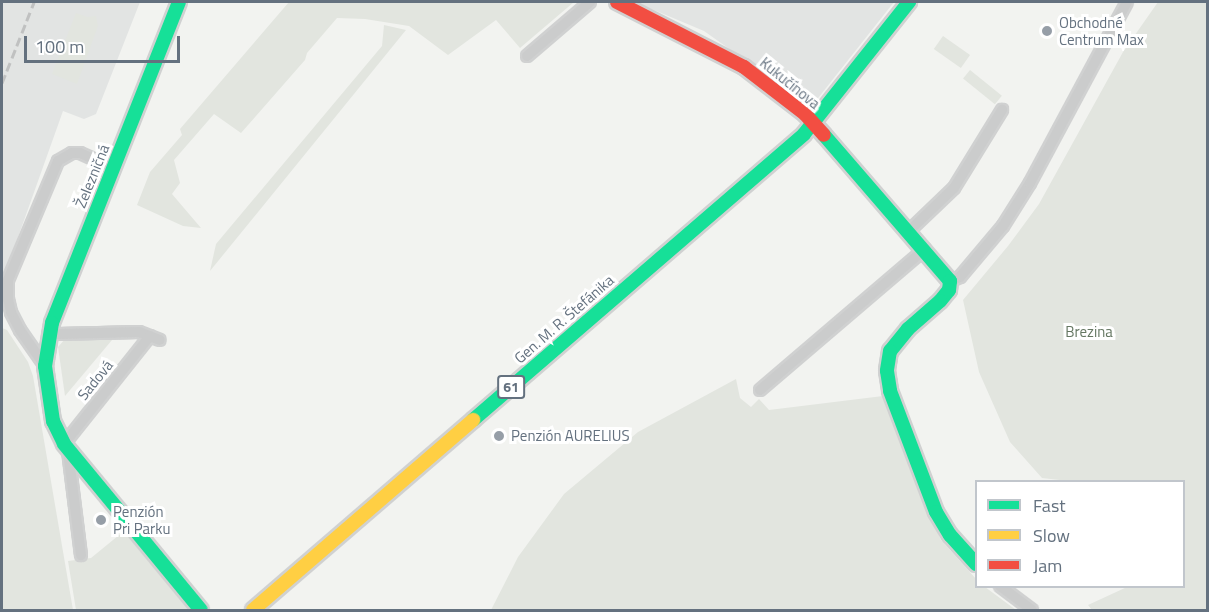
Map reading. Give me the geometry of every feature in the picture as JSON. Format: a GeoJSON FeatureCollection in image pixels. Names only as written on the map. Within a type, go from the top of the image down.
{"type":"FeatureCollection","features":[{"type":"Feature","properties":{"kind":"street","name":"Železničná"},"geometry":{"type":"LineString","coordinates":[[179,2],[49,331],[45,366],[53,421],[66,447],[201,610]]}},
{"type":"Feature","properties":{"kind":"street"},"geometry":{"type":"LineString","coordinates":[[527,56],[590,2]]}},
{"type":"Feature","properties":{"kind":"street","name":"Kukučínova"},"geometry":{"type":"LineString","coordinates":[[617,2],[744,67],[814,123],[925,249],[950,281]]}},
{"type":"Feature","properties":{"kind":"street","name":"61"},"geometry":{"type":"LineString","coordinates":[[814,123],[909,2]]}},
{"type":"Feature","properties":{"kind":"street"},"geometry":{"type":"LineString","coordinates":[[975,563],[950,535],[936,512],[891,391],[887,371],[890,351],[908,329],[940,301],[949,290],[950,281],[960,277],[1003,226],[1035,173],[1127,2]]}},
{"type":"Feature","properties":{"kind":"street"},"geometry":{"type":"LineString","coordinates":[[909,231],[954,188],[1002,110]]}},
{"type":"Feature","properties":{"kind":"street","name":"Gen. M. R. Štefánika"},"geometry":{"type":"LineString","coordinates":[[253,610],[814,123]]}},
{"type":"Feature","properties":{"kind":"street"},"geometry":{"type":"LineString","coordinates":[[45,366],[20,330],[11,312],[8,280],[58,161],[72,153],[80,153],[113,168]]}},
{"type":"Feature","properties":{"kind":"street"},"geometry":{"type":"LineString","coordinates":[[760,390],[925,249]]}},
{"type":"Feature","properties":{"kind":"street","name":"Sadová"},"geometry":{"type":"LineString","coordinates":[[49,331],[58,334],[139,332],[155,338],[66,447]]}},
{"type":"Feature","properties":{"kind":"street"},"geometry":{"type":"LineString","coordinates":[[66,447],[81,555]]}},
{"type":"Feature","properties":{"kind":"street"},"geometry":{"type":"LineString","coordinates":[[1003,588],[1032,610]]}},
{"type":"Feature","properties":{"kind":"shaded area"},"geometry":{"type":"Polygon","coordinates":[[[2,2],[140,2],[96,114],[84,119],[63,111],[2,282],[2,2]]]}},
{"type":"Feature","properties":{"kind":"shaded area"},"geometry":{"type":"Polygon","coordinates":[[[635,2],[894,2],[811,107],[704,31],[635,2]]]}},
{"type":"Feature","properties":{"kind":"green space"},"geometry":{"type":"Polygon","coordinates":[[[289,2],[574,2],[520,48],[496,20],[448,55],[409,26],[365,19],[337,18],[307,53],[305,60],[241,133],[214,114],[174,160],[180,183],[172,194],[201,228],[183,226],[137,205],[150,172],[182,135],[180,129],[289,2]]]}},
{"type":"Feature","properties":{"kind":"green space","name":"Brezina"},"geometry":{"type":"Polygon","coordinates":[[[1158,2],[1207,2],[1207,610],[1092,610],[1088,605],[1125,588],[1185,588],[1185,480],[1042,478],[1010,442],[979,372],[963,300],[1039,204],[1123,52],[1158,2]]]}},
{"type":"Feature","properties":{"kind":"green space"},"geometry":{"type":"Polygon","coordinates":[[[76,13],[87,17],[96,16],[98,26],[77,84],[52,74],[76,13]]]}},
{"type":"Feature","properties":{"kind":"green space"},"geometry":{"type":"Polygon","coordinates":[[[384,25],[406,30],[210,271],[216,244],[382,46],[384,25]]]}},
{"type":"Feature","properties":{"kind":"green space"},"geometry":{"type":"Polygon","coordinates":[[[943,36],[970,55],[961,68],[934,49],[943,36]]]}},
{"type":"Feature","properties":{"kind":"green space"},"geometry":{"type":"Polygon","coordinates":[[[970,70],[1002,96],[995,104],[963,79],[970,70]]]}},
{"type":"Feature","properties":{"kind":"green space"},"geometry":{"type":"Polygon","coordinates":[[[2,328],[7,330],[28,362],[33,376],[73,610],[2,610],[2,328]]]}},
{"type":"Feature","properties":{"kind":"green space"},"geometry":{"type":"Polygon","coordinates":[[[109,337],[112,340],[65,396],[58,347],[65,339],[109,337]]]}},
{"type":"Feature","properties":{"kind":"green space"},"geometry":{"type":"Polygon","coordinates":[[[736,379],[740,398],[751,407],[759,399],[769,410],[883,396],[941,540],[975,578],[975,588],[986,588],[1016,610],[491,610],[518,557],[564,494],[638,432],[736,379]]]}},
{"type":"Feature","properties":{"kind":"green space"},"geometry":{"type":"Polygon","coordinates":[[[124,531],[189,610],[76,610],[68,561],[91,558],[124,531]]]}},
{"type":"Feature","properties":{"kind":"railway"},"geometry":{"type":"LineString","coordinates":[[2,83],[34,2]]}},
{"type":"Feature","properties":{"kind":"traffic: fast"},"geometry":{"type":"LineString","coordinates":[[179,2],[52,323],[45,366],[53,421],[64,444],[201,610]]}},
{"type":"Feature","properties":{"kind":"traffic: fast"},"geometry":{"type":"LineString","coordinates":[[473,420],[804,134],[909,2]]}},
{"type":"Feature","properties":{"kind":"traffic: fast"},"geometry":{"type":"LineString","coordinates":[[824,135],[950,281],[949,290],[940,301],[908,329],[890,351],[887,371],[890,391],[936,512],[950,535],[975,563]]}},
{"type":"Feature","properties":{"kind":"traffic: slow"},"geometry":{"type":"LineString","coordinates":[[253,610],[473,420]]}},
{"type":"Feature","properties":{"kind":"traffic: jam"},"geometry":{"type":"LineString","coordinates":[[617,2],[744,67],[805,114],[824,135]]}},
{"type":"Feature","properties":{"kind":"place","name":"Obchodné Centrum Max"},"geometry":{"type":"Point","coordinates":[1047,31]}},
{"type":"Feature","properties":{"kind":"place","name":"Penzión AURELIUS"},"geometry":{"type":"Point","coordinates":[499,436]}},
{"type":"Feature","properties":{"kind":"place","name":"Penzión Pri Parku"},"geometry":{"type":"Point","coordinates":[101,520]}}]}
